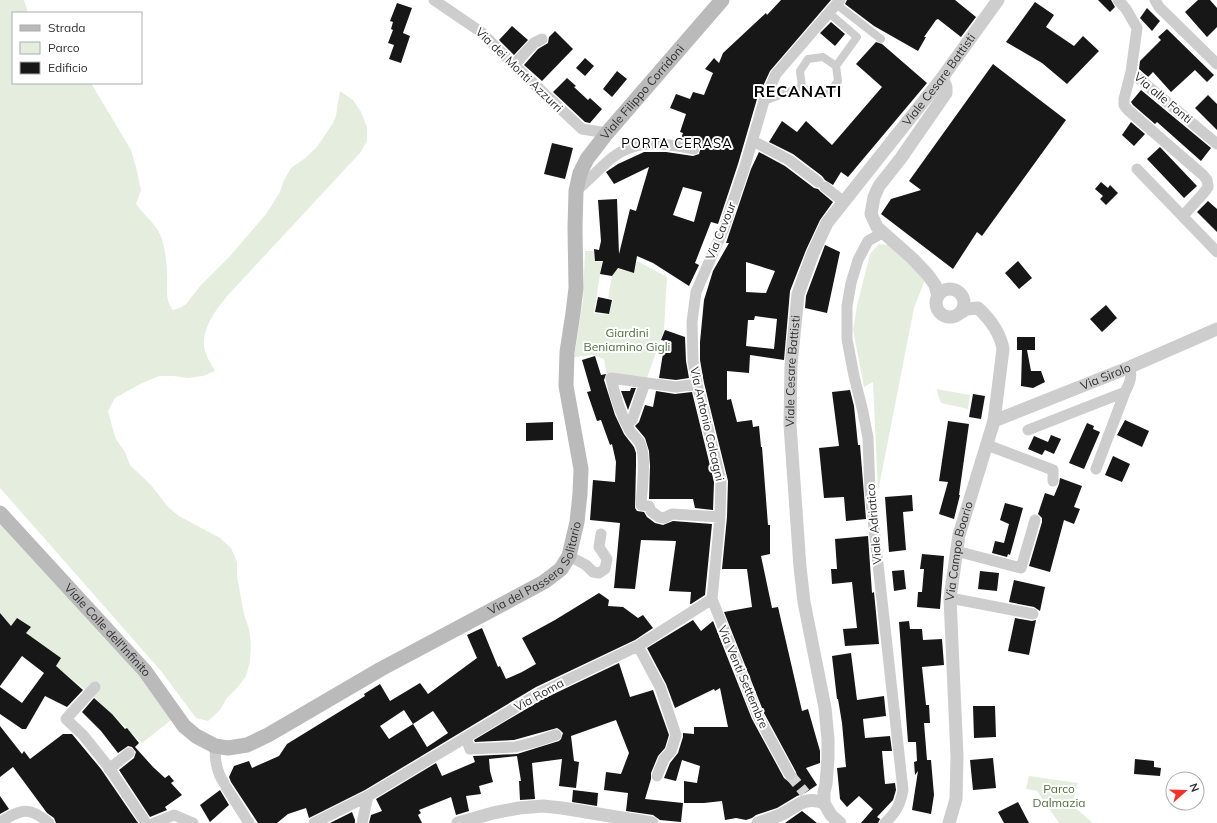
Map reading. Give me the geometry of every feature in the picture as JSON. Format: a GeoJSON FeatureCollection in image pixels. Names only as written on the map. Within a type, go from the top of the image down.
{"type":"FeatureCollection","features":[{"type":"Feature","properties":{"kind":"main road","name":"Viale Filippo Corridoni"},"geometry":{"type":"LineString","coordinates":[[576,190],[580,173],[587,159],[607,133],[722,0]]}},
{"type":"Feature","properties":{"kind":"main road","name":"Via del Passero Solitario"},"geometry":{"type":"LineString","coordinates":[[215,746],[228,748],[238,747],[252,743],[268,735],[381,669],[544,582],[561,569],[569,556],[577,522],[581,470],[566,386],[567,352],[576,288],[576,190]]}},
{"type":"Feature","properties":{"kind":"main road","name":"Viale Colle dell'Infinito"},"geometry":{"type":"LineString","coordinates":[[0,513],[145,671],[184,726],[196,736],[215,746]]}},
{"type":"Feature","properties":{"kind":"street","name":"Via dei Monti Azzurri"},"geometry":{"type":"LineString","coordinates":[[434,0],[481,32],[582,129],[607,133]]}},
{"type":"Feature","properties":{"kind":"street","name":"Viale Cesare Battisti"},"geometry":{"type":"LineString","coordinates":[[814,798],[824,792],[826,784],[828,739],[825,708],[804,602],[800,568],[790,425],[791,366],[798,294],[806,270],[827,223],[942,78],[998,0]]}},
{"type":"Feature","properties":{"kind":"street","name":"Via alle Fonti"},"geometry":{"type":"LineString","coordinates":[[1118,0],[1126,9],[1137,28],[1130,72],[1217,144]]}},
{"type":"Feature","properties":{"kind":"street"},"geometry":{"type":"LineString","coordinates":[[1155,0],[1159,7],[1217,64]]}},
{"type":"Feature","properties":{"kind":"street"},"geometry":{"type":"LineString","coordinates":[[838,2],[881,39]]}},
{"type":"Feature","properties":{"kind":"street","name":"Via Cavour"},"geometry":{"type":"LineString","coordinates":[[692,322],[696,292],[724,228],[753,141],[764,100],[776,74],[838,2]]}},
{"type":"Feature","properties":{"kind":"street"},"geometry":{"type":"LineString","coordinates":[[829,13],[857,37],[836,66],[838,81],[829,93],[814,95],[802,86],[800,72],[808,59],[823,57],[836,66]]}},
{"type":"Feature","properties":{"kind":"street"},"geometry":{"type":"LineString","coordinates":[[514,65],[534,43],[542,39]]}},
{"type":"Feature","properties":{"kind":"street"},"geometry":{"type":"LineString","coordinates":[[1130,72],[1124,105],[1207,180],[1208,187],[1206,191],[1183,217]]}},
{"type":"Feature","properties":{"kind":"street"},"geometry":{"type":"LineString","coordinates":[[942,78],[946,87],[946,93],[901,158],[879,186],[874,197],[872,214],[873,220],[882,233],[906,253],[942,293]]}},
{"type":"Feature","properties":{"kind":"street"},"geometry":{"type":"LineString","coordinates":[[764,100],[802,86]]}},
{"type":"Feature","properties":{"kind":"street"},"geometry":{"type":"LineString","coordinates":[[753,141],[789,160],[844,202]]}},
{"type":"Feature","properties":{"kind":"street"},"geometry":{"type":"LineString","coordinates":[[576,190],[592,178],[608,161],[624,150],[643,144],[658,143],[694,149]]}},
{"type":"Feature","properties":{"kind":"street"},"geometry":{"type":"LineString","coordinates":[[1137,169],[1217,252]]}},
{"type":"Feature","properties":{"kind":"street","name":"Viale Adriatico"},"geometry":{"type":"LineString","coordinates":[[882,233],[868,241],[858,260],[851,283],[847,306],[847,339],[868,438],[870,492],[903,790],[900,803],[895,813],[885,823]]}},
{"type":"Feature","properties":{"kind":"street"},"geometry":{"type":"LineString","coordinates":[[950,288],[957,290],[963,296],[965,304],[962,312],[955,317],[946,317],[942,315],[937,308],[936,300],[942,293],[950,288]]}},
{"type":"Feature","properties":{"kind":"street","name":"Via Campo Boario"},"geometry":{"type":"LineString","coordinates":[[949,823],[956,799],[956,757],[950,598],[959,535],[994,421],[1002,364],[1001,340],[993,323],[978,308],[967,309],[962,312]]}},
{"type":"Feature","properties":{"kind":"street","name":"Via Antonio Calcagni"},"geometry":{"type":"LineString","coordinates":[[692,322],[693,361],[697,384],[721,481],[720,517],[712,599]]}},
{"type":"Feature","properties":{"kind":"street","name":"Via Sirolo"},"geometry":{"type":"LineString","coordinates":[[994,421],[1130,367],[1217,329]]}},
{"type":"Feature","properties":{"kind":"street"},"geometry":{"type":"LineString","coordinates":[[1096,469],[1125,392],[1130,383],[1130,367]]}},
{"type":"Feature","properties":{"kind":"street"},"geometry":{"type":"LineString","coordinates":[[697,384],[676,387],[645,384],[611,378],[615,399],[631,432],[639,440],[642,447],[643,471],[641,505],[649,506],[651,511],[659,517],[664,518],[672,514],[720,517]]}},
{"type":"Feature","properties":{"kind":"street"},"geometry":{"type":"LineString","coordinates":[[627,424],[632,420],[645,384]]}},
{"type":"Feature","properties":{"kind":"street"},"geometry":{"type":"LineString","coordinates":[[1028,430],[1125,392]]}},
{"type":"Feature","properties":{"kind":"street"},"geometry":{"type":"LineString","coordinates":[[987,445],[1053,470],[1053,481]]}},
{"type":"Feature","properties":{"kind":"street"},"geometry":{"type":"LineString","coordinates":[[956,552],[1021,568],[1034,520]]}},
{"type":"Feature","properties":{"kind":"street"},"geometry":{"type":"LineString","coordinates":[[569,556],[586,565],[593,572],[599,573],[605,570],[607,559],[599,547],[601,534]]}},
{"type":"Feature","properties":{"kind":"street"},"geometry":{"type":"LineString","coordinates":[[950,598],[1033,614]]}},
{"type":"Feature","properties":{"kind":"street","name":"Via Roma"},"geometry":{"type":"LineString","coordinates":[[314,823],[368,796],[540,693],[638,646],[712,599]]}},
{"type":"Feature","properties":{"kind":"street","name":"Via Venti Settembre"},"geometry":{"type":"LineString","coordinates":[[712,599],[758,716],[790,775]]}},
{"type":"Feature","properties":{"kind":"street"},"geometry":{"type":"LineString","coordinates":[[638,646],[660,687],[676,735],[671,751],[664,759],[657,776]]}},
{"type":"Feature","properties":{"kind":"street"},"geometry":{"type":"LineString","coordinates":[[95,687],[66,720],[83,735],[108,767],[146,823]]}},
{"type":"Feature","properties":{"kind":"street"},"geometry":{"type":"LineString","coordinates":[[466,738],[470,749],[515,747],[556,735]]}},
{"type":"Feature","properties":{"kind":"street"},"geometry":{"type":"LineString","coordinates":[[215,746],[215,759],[219,775],[249,823]]}},
{"type":"Feature","properties":{"kind":"street"},"geometry":{"type":"LineString","coordinates":[[108,767],[129,754]]}},
{"type":"Feature","properties":{"kind":"street"},"geometry":{"type":"LineString","coordinates":[[362,823],[368,796]]}},
{"type":"Feature","properties":{"kind":"street"},"geometry":{"type":"LineString","coordinates":[[758,823],[779,816],[800,803],[814,798],[840,823]]}},
{"type":"Feature","properties":{"kind":"street"},"geometry":{"type":"LineString","coordinates":[[458,823],[493,813],[519,808],[543,806],[652,823]]}},
{"type":"Feature","properties":{"kind":"street"},"geometry":{"type":"LineString","coordinates":[[4,821],[17,813],[29,810],[39,814],[49,823]]}},
{"type":"Feature","properties":{"kind":"street"},"geometry":{"type":"LineString","coordinates":[[154,823],[161,822],[174,815],[193,823]]}},
{"type":"Feature","properties":{"kind":"green space"},"geometry":{"type":"Polygon","coordinates":[[[0,0],[24,0],[28,12],[12,12],[12,84],[92,84],[131,150],[141,190],[136,204],[154,225],[162,239],[167,265],[167,297],[173,310],[186,304],[201,285],[230,256],[266,214],[280,192],[283,182],[291,168],[317,147],[333,123],[336,115],[340,91],[353,100],[361,112],[367,127],[367,141],[360,153],[229,294],[212,317],[204,338],[204,348],[206,355],[215,371],[203,376],[188,378],[159,376],[142,383],[115,398],[108,411],[116,439],[125,452],[130,465],[151,485],[168,507],[179,516],[220,538],[231,548],[237,562],[237,576],[251,644],[250,662],[246,676],[227,698],[220,710],[208,721],[196,718],[161,671],[0,488],[0,0]]]}},
{"type":"Feature","properties":{"kind":"green space"},"geometry":{"type":"Polygon","coordinates":[[[879,244],[889,245],[927,275],[914,308],[878,492],[873,382],[864,387],[853,330],[857,306],[870,254],[879,244]]]}},
{"type":"Feature","properties":{"kind":"green space","name":"Giardini Beniamino Gigli"},"geometry":{"type":"Polygon","coordinates":[[[585,251],[594,251],[595,261],[602,262],[594,313],[609,315],[613,299],[608,298],[612,276],[618,269],[634,273],[637,261],[667,277],[664,330],[646,381],[607,376],[604,359],[593,355],[574,357],[583,300],[585,251]]]}},
{"type":"Feature","properties":{"kind":"green space"},"geometry":{"type":"Polygon","coordinates":[[[937,389],[970,395],[968,409],[941,403],[937,389]]]}},
{"type":"Feature","properties":{"kind":"green space"},"geometry":{"type":"Polygon","coordinates":[[[0,521],[42,562],[175,717],[142,743],[93,696],[64,673],[54,669],[61,658],[28,635],[17,618],[11,626],[0,613],[0,521]]]}},
{"type":"Feature","properties":{"kind":"green space","name":"Parco Dalmazia"},"geometry":{"type":"Polygon","coordinates":[[[1029,776],[1078,783],[1072,805],[1093,823],[1059,823],[1037,791],[1026,789],[1029,776]]]}},
{"type":"Feature","properties":{"kind":"building"},"geometry":{"type":"Polygon","coordinates":[[[781,0],[831,0],[770,71],[757,99],[738,164],[718,224],[711,222],[695,263],[699,265],[689,286],[653,263],[637,256],[634,273],[618,268],[612,276],[600,274],[603,261],[595,261],[594,249],[599,250],[601,241],[598,200],[617,199],[619,254],[630,209],[636,211],[649,167],[614,184],[606,172],[618,164],[644,152],[666,152],[693,156],[699,154],[701,147],[698,143],[681,139],[683,133],[680,132],[686,114],[670,108],[676,94],[690,99],[693,92],[704,95],[713,73],[705,69],[714,58],[719,63],[723,53],[766,13],[767,15],[781,0]],[[683,187],[673,215],[694,222],[702,192],[683,187]]]}},
{"type":"Feature","properties":{"kind":"building"},"geometry":{"type":"Polygon","coordinates":[[[847,0],[955,0],[976,17],[961,37],[938,19],[936,20],[924,37],[926,37],[918,51],[874,26],[845,4],[847,0]]]}},
{"type":"Feature","properties":{"kind":"building"},"geometry":{"type":"Polygon","coordinates":[[[1098,0],[1111,0],[1115,7],[1110,12],[1098,0]]]}},
{"type":"Feature","properties":{"kind":"building"},"geometry":{"type":"Polygon","coordinates":[[[1198,0],[1210,0],[1217,8],[1217,27],[1207,37],[1185,12],[1198,0]]]}},
{"type":"Feature","properties":{"kind":"building"},"geometry":{"type":"Polygon","coordinates":[[[1035,2],[1054,15],[1046,27],[1074,46],[1083,36],[1099,51],[1067,84],[1042,63],[1006,42],[1035,2]]]}},
{"type":"Feature","properties":{"kind":"building"},"geometry":{"type":"Polygon","coordinates":[[[397,3],[412,8],[403,33],[410,36],[401,63],[389,59],[394,45],[388,43],[393,30],[391,29],[393,22],[390,21],[397,3]]]}},
{"type":"Feature","properties":{"kind":"building"},"geometry":{"type":"Polygon","coordinates":[[[1147,8],[1160,21],[1152,31],[1140,18],[1147,8]]]}},
{"type":"Feature","properties":{"kind":"building"},"geometry":{"type":"Polygon","coordinates":[[[831,22],[845,34],[835,46],[820,33],[831,22]]]}},
{"type":"Feature","properties":{"kind":"building"},"geometry":{"type":"Polygon","coordinates":[[[512,26],[528,40],[514,55],[499,40],[512,26]]]}},
{"type":"Feature","properties":{"kind":"building"},"geometry":{"type":"Polygon","coordinates":[[[1167,29],[1214,75],[1207,82],[1195,70],[1171,92],[1153,72],[1148,77],[1139,69],[1140,61],[1161,40],[1158,37],[1167,29]]]}},
{"type":"Feature","properties":{"kind":"building"},"geometry":{"type":"Polygon","coordinates":[[[555,31],[573,49],[542,81],[524,65],[538,49],[548,43],[549,37],[555,31]]]}},
{"type":"Feature","properties":{"kind":"building"},"geometry":{"type":"Polygon","coordinates":[[[876,42],[882,44],[927,83],[848,177],[841,172],[833,185],[793,154],[769,142],[782,121],[797,132],[806,121],[832,145],[882,87],[856,64],[876,42]]]}},
{"type":"Feature","properties":{"kind":"building"},"geometry":{"type":"Polygon","coordinates":[[[585,58],[594,66],[585,76],[576,68],[585,58]]]}},
{"type":"Feature","properties":{"kind":"building"},"geometry":{"type":"Polygon","coordinates":[[[993,64],[1066,120],[982,236],[977,232],[953,269],[881,214],[891,199],[921,190],[909,181],[993,64]]]}},
{"type":"Feature","properties":{"kind":"building"},"geometry":{"type":"Polygon","coordinates":[[[617,71],[627,79],[612,97],[603,89],[617,71]]]}},
{"type":"Feature","properties":{"kind":"building"},"geometry":{"type":"Polygon","coordinates":[[[567,78],[588,100],[590,98],[602,109],[590,123],[585,122],[553,92],[567,78]]]}},
{"type":"Feature","properties":{"kind":"building"},"geometry":{"type":"Polygon","coordinates":[[[1141,90],[1211,148],[1201,161],[1157,122],[1155,124],[1133,105],[1131,102],[1141,90]]]}},
{"type":"Feature","properties":{"kind":"building"},"geometry":{"type":"Polygon","coordinates":[[[1208,95],[1217,104],[1217,130],[1195,108],[1208,95]]]}},
{"type":"Feature","properties":{"kind":"building"},"geometry":{"type":"Polygon","coordinates":[[[1131,122],[1145,134],[1134,146],[1122,135],[1131,122]]]}},
{"type":"Feature","properties":{"kind":"building"},"geometry":{"type":"Polygon","coordinates":[[[552,143],[573,148],[565,179],[544,174],[552,143]]]}},
{"type":"Feature","properties":{"kind":"building"},"geometry":{"type":"Polygon","coordinates":[[[1160,147],[1197,186],[1184,198],[1147,159],[1160,147]]]}},
{"type":"Feature","properties":{"kind":"building"},"geometry":{"type":"Polygon","coordinates":[[[759,152],[785,166],[814,188],[818,189],[833,202],[820,220],[806,250],[790,291],[784,360],[750,355],[749,373],[727,371],[727,400],[731,399],[737,422],[752,420],[753,427],[759,426],[768,525],[770,525],[770,554],[761,556],[772,608],[778,607],[802,711],[808,709],[820,751],[820,763],[806,768],[817,785],[805,793],[777,808],[756,815],[752,818],[746,820],[736,818],[725,820],[722,801],[684,803],[684,781],[697,783],[700,766],[682,760],[676,781],[664,778],[670,763],[678,753],[683,733],[694,734],[694,727],[728,727],[720,688],[715,691],[714,689],[675,708],[666,684],[647,648],[693,620],[701,631],[713,621],[752,719],[784,778],[789,782],[796,779],[796,772],[764,713],[724,612],[752,607],[747,569],[722,569],[727,517],[728,481],[704,383],[700,360],[704,300],[713,271],[729,243],[726,243],[751,169],[759,152]],[[746,262],[746,292],[766,293],[775,271],[746,262]],[[755,316],[754,320],[748,320],[746,346],[774,349],[777,319],[755,316]]]}},
{"type":"Feature","properties":{"kind":"building"},"geometry":{"type":"Polygon","coordinates":[[[1101,182],[1108,188],[1110,185],[1118,193],[1106,205],[1100,199],[1103,196],[1095,189],[1101,182]]]}},
{"type":"Feature","properties":{"kind":"building"},"geometry":{"type":"Polygon","coordinates":[[[1208,201],[1217,209],[1217,232],[1197,212],[1208,201]]]}},
{"type":"Feature","properties":{"kind":"building"},"geometry":{"type":"Polygon","coordinates":[[[825,245],[840,252],[827,313],[805,308],[806,296],[825,245]]]}},
{"type":"Feature","properties":{"kind":"building"},"geometry":{"type":"Polygon","coordinates":[[[1018,261],[1032,278],[1019,289],[1005,273],[1018,261]]]}},
{"type":"Feature","properties":{"kind":"building"},"geometry":{"type":"Polygon","coordinates":[[[598,297],[612,300],[609,314],[595,312],[598,297]]]}},
{"type":"Feature","properties":{"kind":"building"},"geometry":{"type":"Polygon","coordinates":[[[1106,305],[1117,318],[1102,332],[1090,319],[1106,305]]]}},
{"type":"Feature","properties":{"kind":"building"},"geometry":{"type":"Polygon","coordinates":[[[665,330],[685,337],[686,361],[689,378],[676,380],[659,378],[665,341],[661,340],[665,330]]]}},
{"type":"Feature","properties":{"kind":"building"},"geometry":{"type":"Polygon","coordinates":[[[1017,337],[1035,337],[1035,350],[1027,350],[1031,371],[1041,371],[1045,382],[1033,388],[1021,386],[1022,350],[1017,350],[1017,337]]]}},
{"type":"Feature","properties":{"kind":"building"},"geometry":{"type":"Polygon","coordinates":[[[595,356],[601,375],[606,374],[604,380],[615,415],[624,434],[634,447],[636,453],[635,508],[637,511],[644,512],[647,517],[655,523],[663,525],[673,521],[712,524],[705,595],[691,604],[691,592],[669,591],[676,541],[641,540],[635,589],[614,588],[620,523],[590,520],[593,480],[615,482],[616,462],[612,444],[610,445],[601,420],[597,421],[587,392],[591,391],[582,360],[595,356]]]}},
{"type":"Feature","properties":{"kind":"building"},"geometry":{"type":"Polygon","coordinates":[[[631,388],[636,388],[628,410],[621,391],[630,391],[631,388]]]}},
{"type":"Feature","properties":{"kind":"building"},"geometry":{"type":"Polygon","coordinates":[[[850,390],[854,406],[858,445],[860,445],[866,519],[846,521],[844,497],[824,498],[819,448],[839,446],[832,392],[850,390]]]}},
{"type":"Feature","properties":{"kind":"building"},"geometry":{"type":"Polygon","coordinates":[[[656,391],[675,394],[692,392],[714,482],[713,510],[695,508],[693,499],[649,499],[649,451],[645,438],[635,426],[639,422],[645,405],[653,407],[656,391]]]}},
{"type":"Feature","properties":{"kind":"building"},"geometry":{"type":"Polygon","coordinates":[[[973,394],[985,396],[981,419],[969,417],[973,394]]]}},
{"type":"Feature","properties":{"kind":"building"},"geometry":{"type":"Polygon","coordinates":[[[1125,420],[1149,431],[1142,447],[1117,435],[1125,420]]]}},
{"type":"Feature","properties":{"kind":"building"},"geometry":{"type":"Polygon","coordinates":[[[948,421],[969,424],[960,495],[954,519],[939,514],[948,482],[939,481],[948,421]]]}},
{"type":"Feature","properties":{"kind":"building"},"geometry":{"type":"Polygon","coordinates":[[[553,422],[553,440],[526,441],[526,423],[553,422]]]}},
{"type":"Feature","properties":{"kind":"building"},"geometry":{"type":"Polygon","coordinates":[[[1087,423],[1094,426],[1093,429],[1100,432],[1084,469],[1069,463],[1087,423]]]}},
{"type":"Feature","properties":{"kind":"building"},"geometry":{"type":"Polygon","coordinates":[[[1051,435],[1061,439],[1054,454],[1045,450],[1042,455],[1028,449],[1034,436],[1048,442],[1051,435]]]}},
{"type":"Feature","properties":{"kind":"building"},"geometry":{"type":"Polygon","coordinates":[[[1113,456],[1130,464],[1122,482],[1105,475],[1113,456]]]}},
{"type":"Feature","properties":{"kind":"building"},"geometry":{"type":"Polygon","coordinates":[[[1060,478],[1082,486],[1074,507],[1080,509],[1074,524],[1064,520],[1050,572],[1029,566],[1042,522],[1042,518],[1038,514],[1045,493],[1054,496],[1060,478]]]}},
{"type":"Feature","properties":{"kind":"building"},"geometry":{"type":"Polygon","coordinates":[[[912,495],[913,511],[903,512],[906,550],[889,552],[885,497],[912,495]]]}},
{"type":"Feature","properties":{"kind":"building"},"geometry":{"type":"Polygon","coordinates":[[[1005,503],[1023,508],[1010,555],[1008,554],[1007,557],[992,553],[995,541],[1004,543],[1009,524],[1000,520],[1005,503]]]}},
{"type":"Feature","properties":{"kind":"building"},"geometry":{"type":"Polygon","coordinates":[[[868,536],[872,593],[874,592],[879,644],[845,646],[843,629],[857,628],[852,582],[832,584],[831,569],[837,569],[835,539],[868,536]]]}},
{"type":"Feature","properties":{"kind":"building"},"geometry":{"type":"Polygon","coordinates":[[[922,554],[944,556],[940,609],[917,607],[918,592],[922,592],[924,569],[920,569],[922,554]]]}},
{"type":"Feature","properties":{"kind":"building"},"geometry":{"type":"Polygon","coordinates":[[[904,570],[906,589],[894,591],[892,571],[904,570]]]}},
{"type":"Feature","properties":{"kind":"building"},"geometry":{"type":"Polygon","coordinates":[[[980,571],[999,573],[997,591],[978,589],[980,571]]]}},
{"type":"Feature","properties":{"kind":"building"},"geometry":{"type":"Polygon","coordinates":[[[1014,580],[1045,587],[1040,611],[1034,607],[1009,602],[1014,580]]]}},
{"type":"Feature","properties":{"kind":"building"},"geometry":{"type":"Polygon","coordinates":[[[599,593],[609,600],[608,606],[623,607],[638,618],[643,615],[653,628],[635,640],[536,687],[365,790],[309,818],[306,808],[288,814],[277,823],[258,823],[231,782],[229,777],[234,766],[249,761],[252,768],[279,756],[287,744],[365,696],[364,694],[380,684],[390,701],[420,683],[428,694],[477,658],[467,635],[482,628],[498,667],[500,666],[506,679],[522,672],[536,664],[522,638],[599,593]],[[404,710],[380,726],[389,739],[413,724],[404,710]],[[433,711],[413,724],[427,747],[448,733],[433,711]]]}},
{"type":"Feature","properties":{"kind":"building"},"geometry":{"type":"Polygon","coordinates":[[[0,613],[11,626],[17,618],[31,627],[26,633],[61,658],[56,666],[83,690],[67,707],[45,696],[26,729],[22,729],[0,714],[0,687],[22,703],[44,673],[22,656],[0,686],[0,613]]]}},
{"type":"Feature","properties":{"kind":"building"},"geometry":{"type":"Polygon","coordinates":[[[1015,618],[1032,621],[1036,620],[1029,655],[1008,651],[1015,618]]]}},
{"type":"Feature","properties":{"kind":"building"},"geometry":{"type":"Polygon","coordinates":[[[909,621],[910,629],[922,629],[923,640],[942,639],[944,665],[922,667],[926,705],[929,705],[930,723],[924,723],[927,760],[931,760],[934,795],[931,814],[912,810],[918,771],[915,775],[914,762],[917,761],[916,742],[908,742],[899,622],[909,621]]]}},
{"type":"Feature","properties":{"kind":"building"},"geometry":{"type":"Polygon","coordinates":[[[851,653],[857,700],[884,696],[886,716],[863,719],[865,738],[890,736],[892,751],[882,751],[885,784],[895,783],[896,790],[893,800],[877,817],[880,819],[878,823],[861,823],[873,809],[859,796],[847,807],[840,799],[837,768],[846,767],[842,723],[837,699],[832,656],[851,653]]]}},
{"type":"Feature","properties":{"kind":"building"},"geometry":{"type":"Polygon","coordinates":[[[619,663],[630,697],[653,690],[669,735],[665,748],[658,756],[651,773],[651,779],[645,799],[683,803],[681,822],[660,820],[653,815],[626,811],[628,793],[604,790],[606,772],[621,774],[629,753],[616,720],[571,736],[574,761],[579,762],[576,788],[559,786],[562,759],[532,763],[535,799],[520,800],[519,781],[521,781],[517,756],[489,759],[493,782],[479,786],[481,794],[466,796],[469,811],[456,815],[451,797],[419,810],[421,813],[418,815],[422,823],[369,823],[371,815],[382,811],[376,799],[436,763],[442,776],[475,762],[473,756],[517,754],[559,741],[563,733],[557,728],[514,740],[475,742],[474,740],[543,699],[619,663]]]}},
{"type":"Feature","properties":{"kind":"building"},"geometry":{"type":"Polygon","coordinates":[[[94,698],[112,714],[125,729],[127,728],[139,743],[135,747],[153,767],[165,778],[169,775],[174,781],[171,783],[182,795],[165,807],[167,810],[150,817],[119,770],[134,758],[136,752],[132,747],[128,746],[118,753],[101,731],[82,712],[94,698]]]}},
{"type":"Feature","properties":{"kind":"building"},"geometry":{"type":"Polygon","coordinates":[[[973,706],[995,706],[996,737],[974,738],[973,706]]]}},
{"type":"Feature","properties":{"kind":"building"},"geometry":{"type":"Polygon","coordinates":[[[0,726],[22,754],[24,751],[30,759],[63,734],[72,734],[101,769],[138,823],[56,823],[54,818],[47,813],[13,767],[0,777],[0,726]]]}},
{"type":"Feature","properties":{"kind":"building"},"geometry":{"type":"Polygon","coordinates":[[[993,758],[996,788],[973,790],[970,760],[993,758]]]}},
{"type":"Feature","properties":{"kind":"building"},"geometry":{"type":"Polygon","coordinates":[[[1135,759],[1154,761],[1154,767],[1161,768],[1160,776],[1134,774],[1135,759]]]}},
{"type":"Feature","properties":{"kind":"building"},"geometry":{"type":"Polygon","coordinates":[[[220,790],[229,805],[210,822],[200,805],[220,790]]]}},
{"type":"Feature","properties":{"kind":"building"},"geometry":{"type":"Polygon","coordinates":[[[573,790],[598,793],[597,806],[572,802],[573,790]]]}},
{"type":"Feature","properties":{"kind":"building"},"geometry":{"type":"Polygon","coordinates":[[[0,796],[9,809],[0,814],[0,796]]]}},
{"type":"Feature","properties":{"kind":"building"},"geometry":{"type":"Polygon","coordinates":[[[1018,802],[1029,823],[1004,823],[998,812],[1018,802]]]}},
{"type":"Feature","properties":{"kind":"building"},"geometry":{"type":"Polygon","coordinates":[[[802,811],[817,823],[785,823],[792,818],[802,811]]]}},
{"type":"Feature","properties":{"kind":"building"},"geometry":{"type":"Polygon","coordinates":[[[352,812],[355,823],[330,823],[352,812]]]}},
{"type":"Feature","properties":{"kind":"tunnel"},"geometry":{"type":"LineString","coordinates":[[790,775],[805,793]]}},
{"type":"Feature","properties":{"kind":"district","name":"RECANATI"},"geometry":{"type":"Point","coordinates":[798,91]}},
{"type":"Feature","properties":{"kind":"district","name":"PORTA CERASA"},"geometry":{"type":"Point","coordinates":[677,143]}}]}
